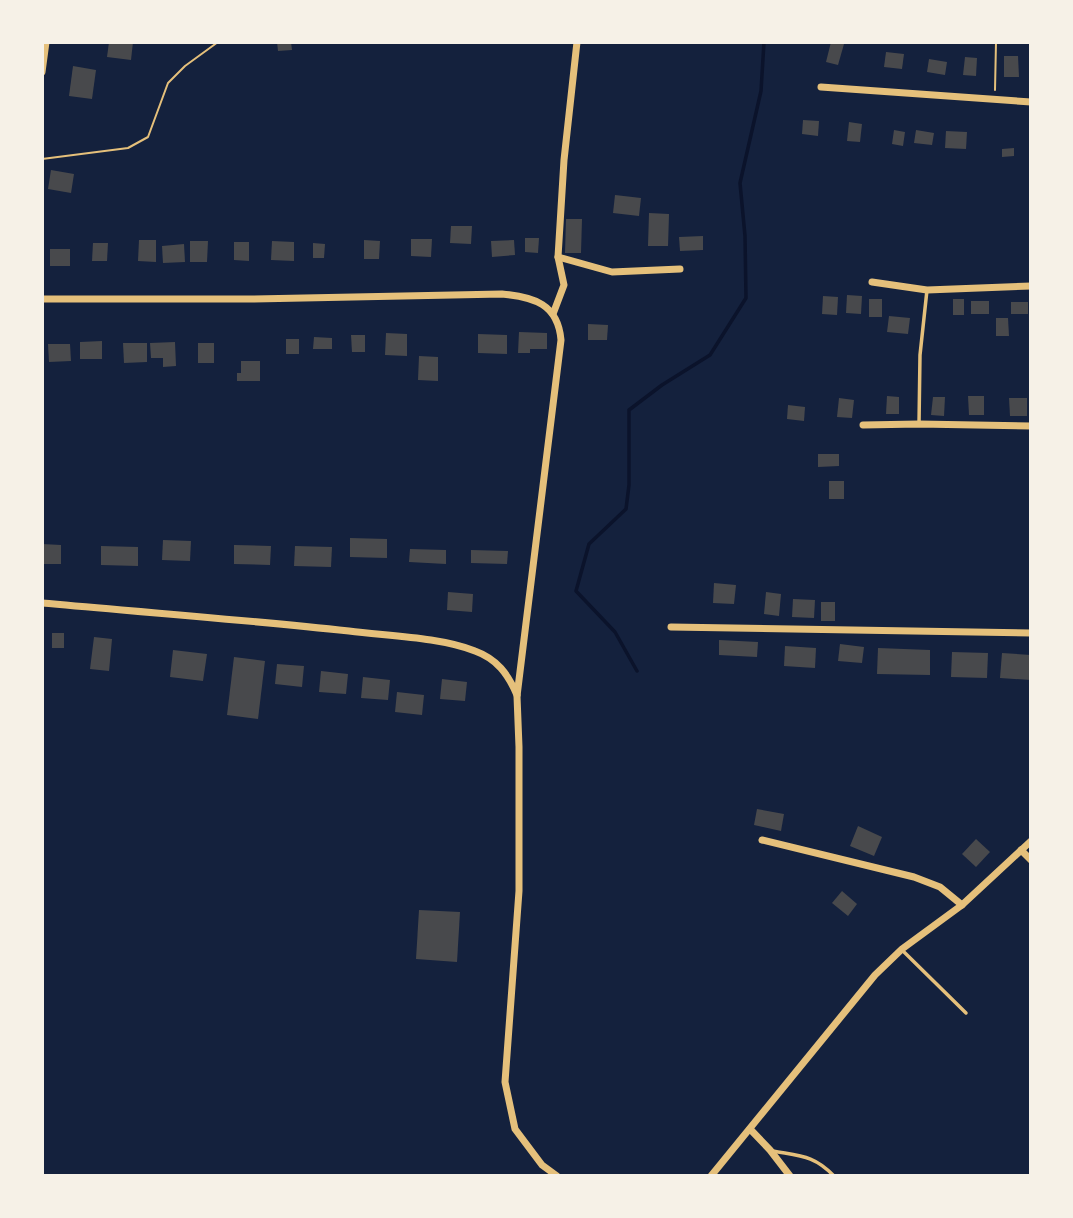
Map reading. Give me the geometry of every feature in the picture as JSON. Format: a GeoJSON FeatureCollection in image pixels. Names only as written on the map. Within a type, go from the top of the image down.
{"type":"FeatureCollection","features":[{"type":"Feature","properties":{"kind":"street"},"geometry":{"type":"LineString","coordinates":[[42,72],[46,42]]}},
{"type":"Feature","properties":{"kind":"street"},"geometry":{"type":"LineString","coordinates":[[553,314],[564,285],[558,257],[564,160],[577,42]]}},
{"type":"Feature","properties":{"kind":"street"},"geometry":{"type":"LineString","coordinates":[[821,87],[1031,102]]}},
{"type":"Feature","properties":{"kind":"street"},"geometry":{"type":"LineString","coordinates":[[558,257],[612,272],[680,269]]}},
{"type":"Feature","properties":{"kind":"street"},"geometry":{"type":"LineString","coordinates":[[872,282],[928,290],[1031,286]]}},
{"type":"Feature","properties":{"kind":"street"},"geometry":{"type":"LineString","coordinates":[[42,299],[253,299],[502,294],[529,298],[547,307],[558,321],[561,340],[517,696],[519,891],[505,1082],[515,1129],[542,1165],[557,1176]]}},
{"type":"Feature","properties":{"kind":"street"},"geometry":{"type":"LineString","coordinates":[[863,425],[1031,426]]}},
{"type":"Feature","properties":{"kind":"street"},"geometry":{"type":"LineString","coordinates":[[42,603],[314,627],[438,642],[474,650],[490,658],[510,678],[517,696]]}},
{"type":"Feature","properties":{"kind":"street"},"geometry":{"type":"LineString","coordinates":[[671,627],[1031,633]]}},
{"type":"Feature","properties":{"kind":"street"},"geometry":{"type":"LineString","coordinates":[[762,841],[914,877],[940,887],[962,905]]}},
{"type":"Feature","properties":{"kind":"street"},"geometry":{"type":"LineString","coordinates":[[711,1176],[875,975],[902,949],[962,905],[1031,841]]}},
{"type":"Feature","properties":{"kind":"street"},"geometry":{"type":"LineString","coordinates":[[1021,850],[1031,860]]}},
{"type":"Feature","properties":{"kind":"street"},"geometry":{"type":"LineString","coordinates":[[750,1129],[790,1176]]}},
{"type":"Feature","properties":{"kind":"lane"},"geometry":{"type":"LineString","coordinates":[[919,424],[920,355],[928,290]]}},
{"type":"Feature","properties":{"kind":"lane"},"geometry":{"type":"LineString","coordinates":[[902,949],[966,1013]]}},
{"type":"Feature","properties":{"kind":"lane"},"geometry":{"type":"LineString","coordinates":[[770,1150],[812,1158],[834,1176]]}},
{"type":"Feature","properties":{"kind":"path"},"geometry":{"type":"LineString","coordinates":[[42,159],[128,148],[148,137],[168,83],[185,66],[218,42]]}},
{"type":"Feature","properties":{"kind":"path"},"geometry":{"type":"LineString","coordinates":[[995,100],[996,42]]}},
{"type":"Feature","properties":{"kind":"building"},"geometry":{"type":"Polygon","coordinates":[[[109,42],[133,42],[131,60],[107,57],[109,42]]]}},
{"type":"Feature","properties":{"kind":"building"},"geometry":{"type":"Polygon","coordinates":[[[277,42],[291,42],[292,50],[278,51],[277,42]]]}},
{"type":"Feature","properties":{"kind":"building"},"geometry":{"type":"Polygon","coordinates":[[[831,42],[844,44],[838,65],[826,62],[831,42]]]}},
{"type":"Feature","properties":{"kind":"building"},"geometry":{"type":"Polygon","coordinates":[[[886,52],[904,54],[902,69],[884,67],[886,52]]]}},
{"type":"Feature","properties":{"kind":"building"},"geometry":{"type":"Polygon","coordinates":[[[1004,56],[1018,56],[1019,77],[1004,77],[1004,56]]]}},
{"type":"Feature","properties":{"kind":"building"},"geometry":{"type":"Polygon","coordinates":[[[965,57],[977,58],[976,76],[963,75],[965,57]]]}},
{"type":"Feature","properties":{"kind":"building"},"geometry":{"type":"Polygon","coordinates":[[[929,59],[947,62],[945,75],[927,72],[929,59]]]}},
{"type":"Feature","properties":{"kind":"building"},"geometry":{"type":"Polygon","coordinates":[[[73,66],[96,70],[92,99],[69,96],[73,66]]]}},
{"type":"Feature","properties":{"kind":"building"},"geometry":{"type":"Polygon","coordinates":[[[803,120],[819,121],[818,136],[802,134],[803,120]]]}},
{"type":"Feature","properties":{"kind":"building"},"geometry":{"type":"Polygon","coordinates":[[[849,122],[862,124],[860,142],[847,141],[849,122]]]}},
{"type":"Feature","properties":{"kind":"building"},"geometry":{"type":"Polygon","coordinates":[[[894,130],[905,132],[903,146],[892,144],[894,130]]]}},
{"type":"Feature","properties":{"kind":"building"},"geometry":{"type":"Polygon","coordinates":[[[916,130],[934,133],[932,145],[914,143],[916,130]]]}},
{"type":"Feature","properties":{"kind":"building"},"geometry":{"type":"Polygon","coordinates":[[[946,131],[967,132],[966,149],[945,148],[946,131]]]}},
{"type":"Feature","properties":{"kind":"building"},"geometry":{"type":"Polygon","coordinates":[[[1014,148],[1014,156],[1002,157],[1002,149],[1014,148]]]}},
{"type":"Feature","properties":{"kind":"building"},"geometry":{"type":"Polygon","coordinates":[[[51,170],[74,174],[71,193],[48,189],[51,170]]]}},
{"type":"Feature","properties":{"kind":"building"},"geometry":{"type":"Polygon","coordinates":[[[615,195],[641,198],[639,216],[613,213],[615,195]]]}},
{"type":"Feature","properties":{"kind":"building"},"geometry":{"type":"Polygon","coordinates":[[[649,213],[669,214],[668,246],[648,246],[649,213]]]}},
{"type":"Feature","properties":{"kind":"building"},"geometry":{"type":"Polygon","coordinates":[[[566,219],[582,219],[581,253],[565,253],[566,219]]]}},
{"type":"Feature","properties":{"kind":"building"},"geometry":{"type":"Polygon","coordinates":[[[451,226],[472,226],[471,244],[450,243],[451,226]]]}},
{"type":"Feature","properties":{"kind":"building"},"geometry":{"type":"Polygon","coordinates":[[[703,236],[703,250],[680,251],[679,237],[703,236]]]}},
{"type":"Feature","properties":{"kind":"building"},"geometry":{"type":"Polygon","coordinates":[[[525,238],[539,238],[538,253],[525,252],[525,238]]]}},
{"type":"Feature","properties":{"kind":"building"},"geometry":{"type":"Polygon","coordinates":[[[411,239],[432,239],[431,257],[411,256],[411,239]]]}},
{"type":"Feature","properties":{"kind":"building"},"geometry":{"type":"Polygon","coordinates":[[[139,240],[156,240],[156,262],[138,261],[139,240]]]}},
{"type":"Feature","properties":{"kind":"building"},"geometry":{"type":"Polygon","coordinates":[[[364,240],[380,241],[379,259],[364,259],[364,240]]]}},
{"type":"Feature","properties":{"kind":"building"},"geometry":{"type":"Polygon","coordinates":[[[514,240],[515,255],[492,257],[491,241],[514,240]]]}},
{"type":"Feature","properties":{"kind":"building"},"geometry":{"type":"Polygon","coordinates":[[[190,241],[208,241],[207,262],[190,262],[190,241]]]}},
{"type":"Feature","properties":{"kind":"building"},"geometry":{"type":"Polygon","coordinates":[[[272,241],[294,242],[294,261],[271,260],[272,241]]]}},
{"type":"Feature","properties":{"kind":"building"},"geometry":{"type":"Polygon","coordinates":[[[234,242],[249,242],[249,261],[234,260],[234,242]]]}},
{"type":"Feature","properties":{"kind":"building"},"geometry":{"type":"Polygon","coordinates":[[[93,243],[108,243],[107,261],[92,261],[93,243]]]}},
{"type":"Feature","properties":{"kind":"building"},"geometry":{"type":"Polygon","coordinates":[[[313,243],[325,244],[324,258],[313,258],[313,243]]]}},
{"type":"Feature","properties":{"kind":"building"},"geometry":{"type":"Polygon","coordinates":[[[184,244],[185,262],[163,263],[162,246],[184,244]]]}},
{"type":"Feature","properties":{"kind":"building"},"geometry":{"type":"Polygon","coordinates":[[[50,249],[70,249],[70,266],[50,266],[50,249]]]}},
{"type":"Feature","properties":{"kind":"building"},"geometry":{"type":"Polygon","coordinates":[[[847,295],[862,296],[861,314],[846,313],[847,295]]]}},
{"type":"Feature","properties":{"kind":"building"},"geometry":{"type":"Polygon","coordinates":[[[823,296],[838,297],[837,315],[822,314],[823,296]]]}},
{"type":"Feature","properties":{"kind":"building"},"geometry":{"type":"Polygon","coordinates":[[[869,299],[882,299],[882,317],[869,317],[869,299]]]}},
{"type":"Feature","properties":{"kind":"building"},"geometry":{"type":"Polygon","coordinates":[[[953,299],[964,299],[964,315],[953,315],[953,299]]]}},
{"type":"Feature","properties":{"kind":"building"},"geometry":{"type":"Polygon","coordinates":[[[971,301],[989,301],[989,314],[971,314],[971,301]]]}},
{"type":"Feature","properties":{"kind":"building"},"geometry":{"type":"Polygon","coordinates":[[[1011,302],[1028,302],[1028,314],[1011,314],[1011,302]]]}},
{"type":"Feature","properties":{"kind":"building"},"geometry":{"type":"Polygon","coordinates":[[[889,316],[910,318],[908,334],[887,332],[889,316]]]}},
{"type":"Feature","properties":{"kind":"building"},"geometry":{"type":"Polygon","coordinates":[[[996,318],[1008,318],[1009,336],[996,336],[996,318]]]}},
{"type":"Feature","properties":{"kind":"building"},"geometry":{"type":"Polygon","coordinates":[[[588,324],[608,325],[607,340],[588,340],[588,324]]]}},
{"type":"Feature","properties":{"kind":"building"},"geometry":{"type":"Polygon","coordinates":[[[519,332],[547,333],[547,349],[530,349],[530,353],[518,353],[519,332]]]}},
{"type":"Feature","properties":{"kind":"building"},"geometry":{"type":"Polygon","coordinates":[[[386,333],[407,334],[407,356],[385,355],[386,333]]]}},
{"type":"Feature","properties":{"kind":"building"},"geometry":{"type":"Polygon","coordinates":[[[478,334],[507,335],[507,354],[478,353],[478,334]]]}},
{"type":"Feature","properties":{"kind":"building"},"geometry":{"type":"Polygon","coordinates":[[[351,335],[365,335],[365,352],[352,352],[351,335]]]}},
{"type":"Feature","properties":{"kind":"building"},"geometry":{"type":"Polygon","coordinates":[[[314,337],[332,338],[332,349],[313,349],[314,337]]]}},
{"type":"Feature","properties":{"kind":"building"},"geometry":{"type":"Polygon","coordinates":[[[286,339],[299,339],[299,354],[286,354],[286,339]]]}},
{"type":"Feature","properties":{"kind":"building"},"geometry":{"type":"Polygon","coordinates":[[[102,341],[102,359],[80,359],[80,342],[102,341]]]}},
{"type":"Feature","properties":{"kind":"building"},"geometry":{"type":"Polygon","coordinates":[[[175,342],[176,366],[163,367],[163,358],[151,358],[150,343],[175,342]]]}},
{"type":"Feature","properties":{"kind":"building"},"geometry":{"type":"Polygon","coordinates":[[[123,343],[147,343],[147,362],[124,363],[123,343]]]}},
{"type":"Feature","properties":{"kind":"building"},"geometry":{"type":"Polygon","coordinates":[[[198,343],[214,343],[214,363],[198,363],[198,343]]]}},
{"type":"Feature","properties":{"kind":"building"},"geometry":{"type":"Polygon","coordinates":[[[48,344],[70,344],[71,361],[49,362],[48,344]]]}},
{"type":"Feature","properties":{"kind":"building"},"geometry":{"type":"Polygon","coordinates":[[[419,356],[438,357],[438,381],[418,380],[419,356]]]}},
{"type":"Feature","properties":{"kind":"building"},"geometry":{"type":"Polygon","coordinates":[[[241,361],[260,361],[260,381],[237,381],[237,373],[241,373],[241,361]]]}},
{"type":"Feature","properties":{"kind":"building"},"geometry":{"type":"Polygon","coordinates":[[[887,396],[899,397],[899,414],[886,414],[887,396]]]}},
{"type":"Feature","properties":{"kind":"building"},"geometry":{"type":"Polygon","coordinates":[[[968,396],[984,396],[984,415],[969,415],[968,396]]]}},
{"type":"Feature","properties":{"kind":"building"},"geometry":{"type":"Polygon","coordinates":[[[933,397],[945,397],[944,416],[931,415],[933,397]]]}},
{"type":"Feature","properties":{"kind":"building"},"geometry":{"type":"Polygon","coordinates":[[[839,398],[854,400],[852,418],[837,417],[839,398]]]}},
{"type":"Feature","properties":{"kind":"building"},"geometry":{"type":"Polygon","coordinates":[[[1009,398],[1027,398],[1027,416],[1010,416],[1009,398]]]}},
{"type":"Feature","properties":{"kind":"building"},"geometry":{"type":"Polygon","coordinates":[[[788,405],[805,407],[804,421],[787,419],[788,405]]]}},
{"type":"Feature","properties":{"kind":"building"},"geometry":{"type":"Polygon","coordinates":[[[818,454],[839,454],[839,466],[818,467],[818,454]]]}},
{"type":"Feature","properties":{"kind":"building"},"geometry":{"type":"Polygon","coordinates":[[[829,481],[844,481],[844,499],[829,499],[829,481]]]}},
{"type":"Feature","properties":{"kind":"building"},"geometry":{"type":"Polygon","coordinates":[[[350,538],[387,539],[387,558],[350,557],[350,538]]]}},
{"type":"Feature","properties":{"kind":"building"},"geometry":{"type":"Polygon","coordinates":[[[163,540],[191,541],[190,561],[162,560],[163,540]]]}},
{"type":"Feature","properties":{"kind":"building"},"geometry":{"type":"Polygon","coordinates":[[[42,544],[61,545],[61,564],[42,564],[42,544]]]}},
{"type":"Feature","properties":{"kind":"building"},"geometry":{"type":"Polygon","coordinates":[[[234,545],[271,546],[270,565],[234,564],[234,545]]]}},
{"type":"Feature","properties":{"kind":"building"},"geometry":{"type":"Polygon","coordinates":[[[101,546],[138,547],[138,566],[101,565],[101,546]]]}},
{"type":"Feature","properties":{"kind":"building"},"geometry":{"type":"Polygon","coordinates":[[[295,546],[332,547],[331,567],[294,566],[295,546]]]}},
{"type":"Feature","properties":{"kind":"building"},"geometry":{"type":"Polygon","coordinates":[[[410,549],[446,550],[446,564],[409,562],[410,549]]]}},
{"type":"Feature","properties":{"kind":"building"},"geometry":{"type":"Polygon","coordinates":[[[471,550],[508,551],[507,564],[471,563],[471,550]]]}},
{"type":"Feature","properties":{"kind":"building"},"geometry":{"type":"Polygon","coordinates":[[[714,583],[736,585],[734,604],[713,603],[714,583]]]}},
{"type":"Feature","properties":{"kind":"building"},"geometry":{"type":"Polygon","coordinates":[[[448,592],[473,594],[472,612],[447,610],[448,592]]]}},
{"type":"Feature","properties":{"kind":"building"},"geometry":{"type":"Polygon","coordinates":[[[766,592],[781,594],[779,616],[764,614],[766,592]]]}},
{"type":"Feature","properties":{"kind":"building"},"geometry":{"type":"Polygon","coordinates":[[[793,599],[815,600],[814,618],[792,617],[793,599]]]}},
{"type":"Feature","properties":{"kind":"building"},"geometry":{"type":"Polygon","coordinates":[[[821,602],[835,602],[835,621],[821,621],[821,602]]]}},
{"type":"Feature","properties":{"kind":"building"},"geometry":{"type":"Polygon","coordinates":[[[52,633],[64,633],[64,648],[52,648],[52,633]]]}},
{"type":"Feature","properties":{"kind":"building"},"geometry":{"type":"Polygon","coordinates":[[[94,637],[112,639],[109,671],[90,669],[94,637]]]}},
{"type":"Feature","properties":{"kind":"building"},"geometry":{"type":"Polygon","coordinates":[[[719,640],[758,642],[757,657],[719,655],[719,640]]]}},
{"type":"Feature","properties":{"kind":"building"},"geometry":{"type":"Polygon","coordinates":[[[840,644],[864,647],[862,663],[838,661],[840,644]]]}},
{"type":"Feature","properties":{"kind":"building"},"geometry":{"type":"Polygon","coordinates":[[[785,646],[816,648],[815,668],[784,666],[785,646]]]}},
{"type":"Feature","properties":{"kind":"building"},"geometry":{"type":"Polygon","coordinates":[[[878,648],[930,650],[930,675],[877,674],[878,648]]]}},
{"type":"Feature","properties":{"kind":"building"},"geometry":{"type":"Polygon","coordinates":[[[173,650],[207,654],[203,681],[170,677],[173,650]]]}},
{"type":"Feature","properties":{"kind":"building"},"geometry":{"type":"Polygon","coordinates":[[[952,652],[988,653],[987,678],[951,677],[952,652]]]}},
{"type":"Feature","properties":{"kind":"building"},"geometry":{"type":"Polygon","coordinates":[[[1002,653],[1031,655],[1031,680],[1000,678],[1002,653]]]}},
{"type":"Feature","properties":{"kind":"building"},"geometry":{"type":"Polygon","coordinates":[[[234,657],[265,661],[258,719],[227,715],[234,657]]]}},
{"type":"Feature","properties":{"kind":"building"},"geometry":{"type":"Polygon","coordinates":[[[277,664],[304,666],[302,687],[275,684],[277,664]]]}},
{"type":"Feature","properties":{"kind":"building"},"geometry":{"type":"Polygon","coordinates":[[[321,671],[348,674],[346,694],[319,692],[321,671]]]}},
{"type":"Feature","properties":{"kind":"building"},"geometry":{"type":"Polygon","coordinates":[[[363,677],[390,680],[388,700],[361,698],[363,677]]]}},
{"type":"Feature","properties":{"kind":"building"},"geometry":{"type":"Polygon","coordinates":[[[442,679],[467,682],[465,701],[440,699],[442,679]]]}},
{"type":"Feature","properties":{"kind":"building"},"geometry":{"type":"Polygon","coordinates":[[[397,692],[424,695],[422,715],[395,712],[397,692]]]}},
{"type":"Feature","properties":{"kind":"building"},"geometry":{"type":"Polygon","coordinates":[[[757,809],[784,814],[781,831],[754,825],[757,809]]]}},
{"type":"Feature","properties":{"kind":"building"},"geometry":{"type":"Polygon","coordinates":[[[858,826],[882,837],[874,856],[850,846],[858,826]]]}},
{"type":"Feature","properties":{"kind":"building"},"geometry":{"type":"Polygon","coordinates":[[[976,839],[990,852],[976,867],[962,854],[976,839]]]}},
{"type":"Feature","properties":{"kind":"building"},"geometry":{"type":"Polygon","coordinates":[[[842,891],[857,904],[848,916],[832,903],[842,891]]]}},
{"type":"Feature","properties":{"kind":"building"},"geometry":{"type":"Polygon","coordinates":[[[419,910],[460,912],[457,962],[416,959],[419,910]]]}},
{"type":"Feature","properties":{"kind":"waterway"},"geometry":{"type":"LineString","coordinates":[[637,671],[615,632],[576,591],[589,544],[626,509],[629,485],[629,410],[662,385],[710,355],[746,298],[745,236],[740,183],[761,91],[764,42]]}}]}
